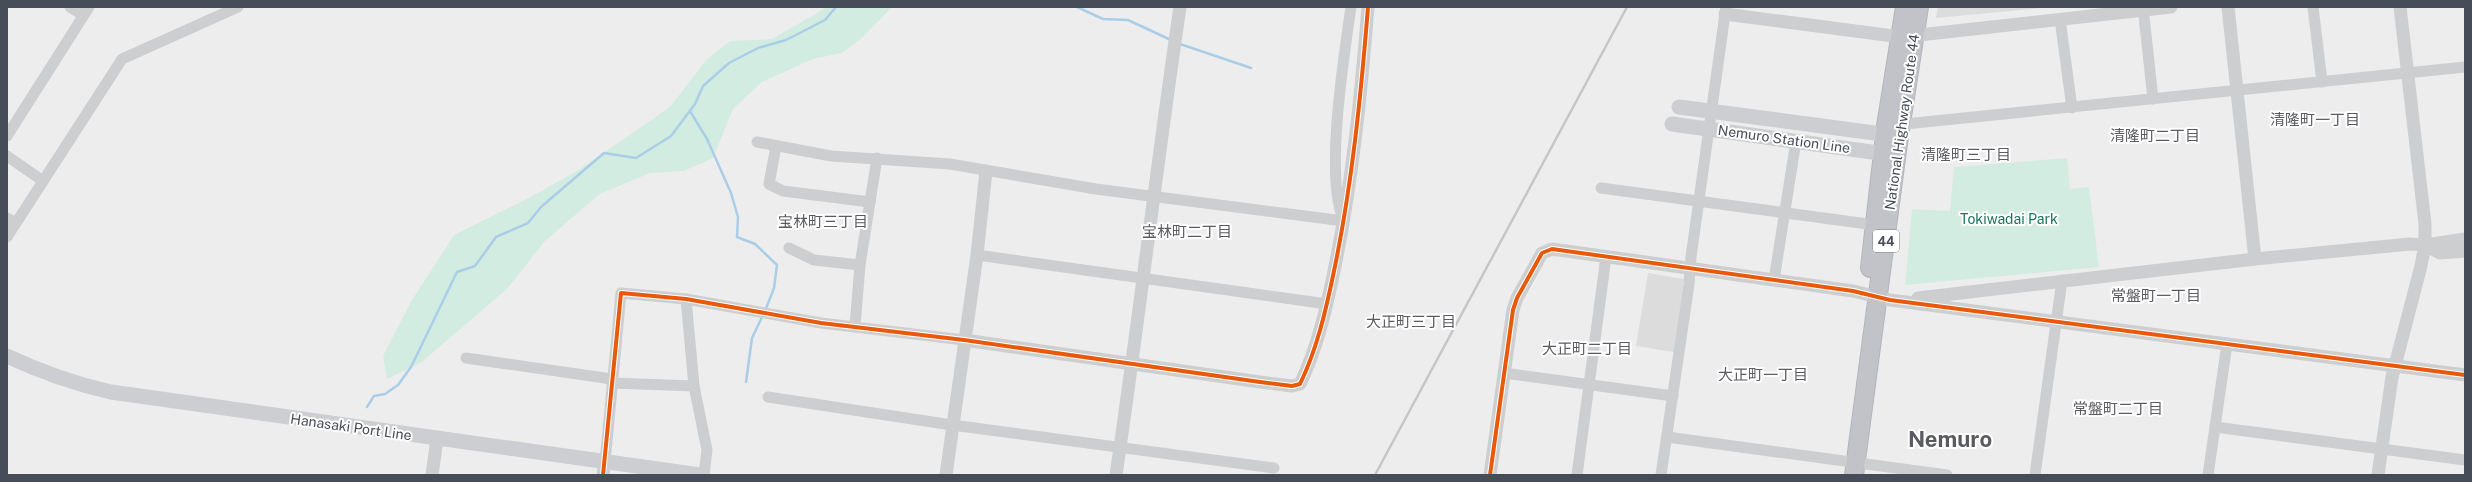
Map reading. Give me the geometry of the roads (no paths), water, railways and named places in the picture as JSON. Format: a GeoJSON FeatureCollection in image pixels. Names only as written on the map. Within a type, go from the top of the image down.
{"type":"FeatureCollection","features":[{"type":"Feature","properties":{"kind":"highway","name":"National Highway Route 44"},"geometry":{"type":"LineString","coordinates":[[1905,7],[1908,36]]}},
{"type":"Feature","properties":{"kind":"highway","name":"National Highway Route 44"},"geometry":{"type":"LineString","coordinates":[[1849,468],[1893,130],[1908,36],[1919,7]]}},
{"type":"Feature","properties":{"kind":"highway","name":"National Highway Route 44"},"geometry":{"type":"LineString","coordinates":[[1872,296],[1875,225],[1890,155]]}},
{"type":"Feature","properties":{"kind":"main road","name":"Nemuro Station Line"},"geometry":{"type":"LineString","coordinates":[[1680,107],[1893,130]]}},
{"type":"Feature","properties":{"kind":"main road","name":"Nemuro Station Line"},"geometry":{"type":"LineString","coordinates":[[1672,124],[1709,128],[1890,155]]}},
{"type":"Feature","properties":{"kind":"main road","name":"Hanasaki Port Line"},"geometry":{"type":"LineString","coordinates":[[7,356],[44,373],[83,386],[111,392],[438,439],[604,468],[700,475]]}},
{"type":"Feature","properties":{"kind":"street"},"geometry":{"type":"LineString","coordinates":[[7,136],[86,11],[70,7]]}},
{"type":"Feature","properties":{"kind":"street"},"geometry":{"type":"LineString","coordinates":[[7,237],[11,221],[43,181],[122,59],[238,7]]}},
{"type":"Feature","properties":{"kind":"street"},"geometry":{"type":"LineString","coordinates":[[1116,475],[1144,280],[1153,195],[1180,7]]}},
{"type":"Feature","properties":{"kind":"street"},"geometry":{"type":"LineString","coordinates":[[1344,221],[1339,210],[1336,166],[1343,63],[1351,7]]}},
{"type":"Feature","properties":{"kind":"street"},"geometry":{"type":"LineString","coordinates":[[604,468],[621,293],[686,299],[821,323],[964,340],[1132,365],[1276,384],[1300,384],[1314,350],[1327,304],[1344,221],[1363,71],[1368,7]]}},
{"type":"Feature","properties":{"kind":"street"},"geometry":{"type":"LineString","coordinates":[[1661,475],[1725,11],[1908,36],[2144,8],[2171,7]]}},
{"type":"Feature","properties":{"kind":"street"},"geometry":{"type":"LineString","coordinates":[[2228,7],[2255,259]]}},
{"type":"Feature","properties":{"kind":"street"},"geometry":{"type":"LineString","coordinates":[[2313,7],[2322,82]]}},
{"type":"Feature","properties":{"kind":"street"},"geometry":{"type":"LineString","coordinates":[[2378,475],[2394,365],[2425,245],[2425,224],[2400,7]]}},
{"type":"Feature","properties":{"kind":"street"},"geometry":{"type":"LineString","coordinates":[[2144,8],[2153,99]]}},
{"type":"Feature","properties":{"kind":"street"},"geometry":{"type":"LineString","coordinates":[[2060,19],[2072,108]]}},
{"type":"Feature","properties":{"kind":"street"},"geometry":{"type":"LineString","coordinates":[[1893,130],[2153,99],[2236,92],[2407,72],[2465,67]]}},
{"type":"Feature","properties":{"kind":"street"},"geometry":{"type":"LineString","coordinates":[[1774,280],[1783,213],[1796,141]]}},
{"type":"Feature","properties":{"kind":"street"},"geometry":{"type":"LineString","coordinates":[[757,142],[831,156],[950,164],[1096,189],[1153,195],[1344,221]]}},
{"type":"Feature","properties":{"kind":"street"},"geometry":{"type":"LineString","coordinates":[[776,146],[769,184],[782,191],[870,202]]}},
{"type":"Feature","properties":{"kind":"street"},"geometry":{"type":"LineString","coordinates":[[7,156],[43,181]]}},
{"type":"Feature","properties":{"kind":"street"},"geometry":{"type":"LineString","coordinates":[[855,326],[860,265],[877,158]]}},
{"type":"Feature","properties":{"kind":"street"},"geometry":{"type":"LineString","coordinates":[[946,475],[986,171]]}},
{"type":"Feature","properties":{"kind":"street"},"geometry":{"type":"LineString","coordinates":[[1602,188],[1875,225]]}},
{"type":"Feature","properties":{"kind":"street"},"geometry":{"type":"LineString","coordinates":[[1899,300],[2062,280],[2255,259],[2410,244],[2425,245],[2465,239]]}},
{"type":"Feature","properties":{"kind":"street"},"geometry":{"type":"LineString","coordinates":[[2425,245],[2440,253],[2465,251]]}},
{"type":"Feature","properties":{"kind":"street"},"geometry":{"type":"LineString","coordinates":[[789,248],[814,260],[860,265]]}},
{"type":"Feature","properties":{"kind":"street"},"geometry":{"type":"LineString","coordinates":[[1490,475],[1504,373],[1517,298],[1542,253],[1552,249],[1853,291],[1872,296],[1899,300],[2465,375]]}},
{"type":"Feature","properties":{"kind":"street"},"geometry":{"type":"LineString","coordinates":[[976,255],[1144,280],[1327,304]]}},
{"type":"Feature","properties":{"kind":"street"},"geometry":{"type":"LineString","coordinates":[[1577,475],[1606,257]]}},
{"type":"Feature","properties":{"kind":"street"},"geometry":{"type":"LineString","coordinates":[[2035,475],[2062,280]]}},
{"type":"Feature","properties":{"kind":"street"},"geometry":{"type":"LineString","coordinates":[[686,299],[694,386],[707,450],[704,475]]}},
{"type":"Feature","properties":{"kind":"street"},"geometry":{"type":"LineString","coordinates":[[2208,475],[2227,344]]}},
{"type":"Feature","properties":{"kind":"street"},"geometry":{"type":"LineString","coordinates":[[466,358],[612,381],[694,386]]}},
{"type":"Feature","properties":{"kind":"street"},"geometry":{"type":"LineString","coordinates":[[1504,373],[1672,396]]}},
{"type":"Feature","properties":{"kind":"street"},"geometry":{"type":"LineString","coordinates":[[768,397],[952,425],[1274,468]]}},
{"type":"Feature","properties":{"kind":"street"},"geometry":{"type":"LineString","coordinates":[[2215,427],[2465,460]]}},
{"type":"Feature","properties":{"kind":"street"},"geometry":{"type":"LineString","coordinates":[[1667,437],[1849,468],[1947,475]]}},
{"type":"Feature","properties":{"kind":"street"},"geometry":{"type":"LineString","coordinates":[[432,475],[438,439]]}},
{"type":"Feature","properties":{"kind":"waterway"},"geometry":{"type":"LineString","coordinates":[[367,407],[374,396],[385,394],[398,385],[411,367],[457,272],[475,266],[496,237],[528,223],[541,207],[604,153],[636,158],[671,136],[695,104],[703,86],[729,63],[758,48],[786,40],[825,20],[836,7]]}},
{"type":"Feature","properties":{"kind":"waterway"},"geometry":{"type":"LineString","coordinates":[[1077,7],[1103,19],[1128,20],[1171,40]]}},
{"type":"Feature","properties":{"kind":"waterway"},"geometry":{"type":"LineString","coordinates":[[1180,44],[1251,68]]}},
{"type":"Feature","properties":{"kind":"waterway"},"geometry":{"type":"LineString","coordinates":[[690,111],[707,139],[731,193],[738,217],[737,237],[755,244],[777,265],[774,288],[765,311]]}},
{"type":"Feature","properties":{"kind":"waterway"},"geometry":{"type":"LineString","coordinates":[[746,382],[752,338],[763,315]]}},
{"type":"Feature","properties":{"kind":"railway"},"geometry":{"type":"LineString","coordinates":[[1375,475],[1627,7]]}},
{"type":"Feature","properties":{"kind":"district","name":"清隆町一丁目"},"geometry":{"type":"Point","coordinates":[2315,120]}},
{"type":"Feature","properties":{"kind":"district","name":"清隆町二丁目"},"geometry":{"type":"Point","coordinates":[2155,136]}},
{"type":"Feature","properties":{"kind":"district","name":"清隆町三丁目"},"geometry":{"type":"Point","coordinates":[1966,155]}},
{"type":"Feature","properties":{"kind":"district","name":"宝林町三丁目"},"geometry":{"type":"Point","coordinates":[823,222]}},
{"type":"Feature","properties":{"kind":"district","name":"宝林町二丁目"},"geometry":{"type":"Point","coordinates":[1187,232]}},
{"type":"Feature","properties":{"kind":"district","name":"常盤町一丁目"},"geometry":{"type":"Point","coordinates":[2156,296]}},
{"type":"Feature","properties":{"kind":"district","name":"大正町三丁目"},"geometry":{"type":"Point","coordinates":[1411,322]}},
{"type":"Feature","properties":{"kind":"district","name":"大正町二丁目"},"geometry":{"type":"Point","coordinates":[1587,349]}},
{"type":"Feature","properties":{"kind":"district","name":"大正町一丁目"},"geometry":{"type":"Point","coordinates":[1763,375]}},
{"type":"Feature","properties":{"kind":"district","name":"常盤町二丁目"},"geometry":{"type":"Point","coordinates":[2118,409]}},
{"type":"Feature","properties":{"kind":"district","name":"Nemuro"},"geometry":{"type":"Point","coordinates":[1950,439]}},
{"type":"Feature","properties":{"kind":"park label","name":"Tokiwadai Park"},"geometry":{"type":"Point","coordinates":[2009,219]}}]}
